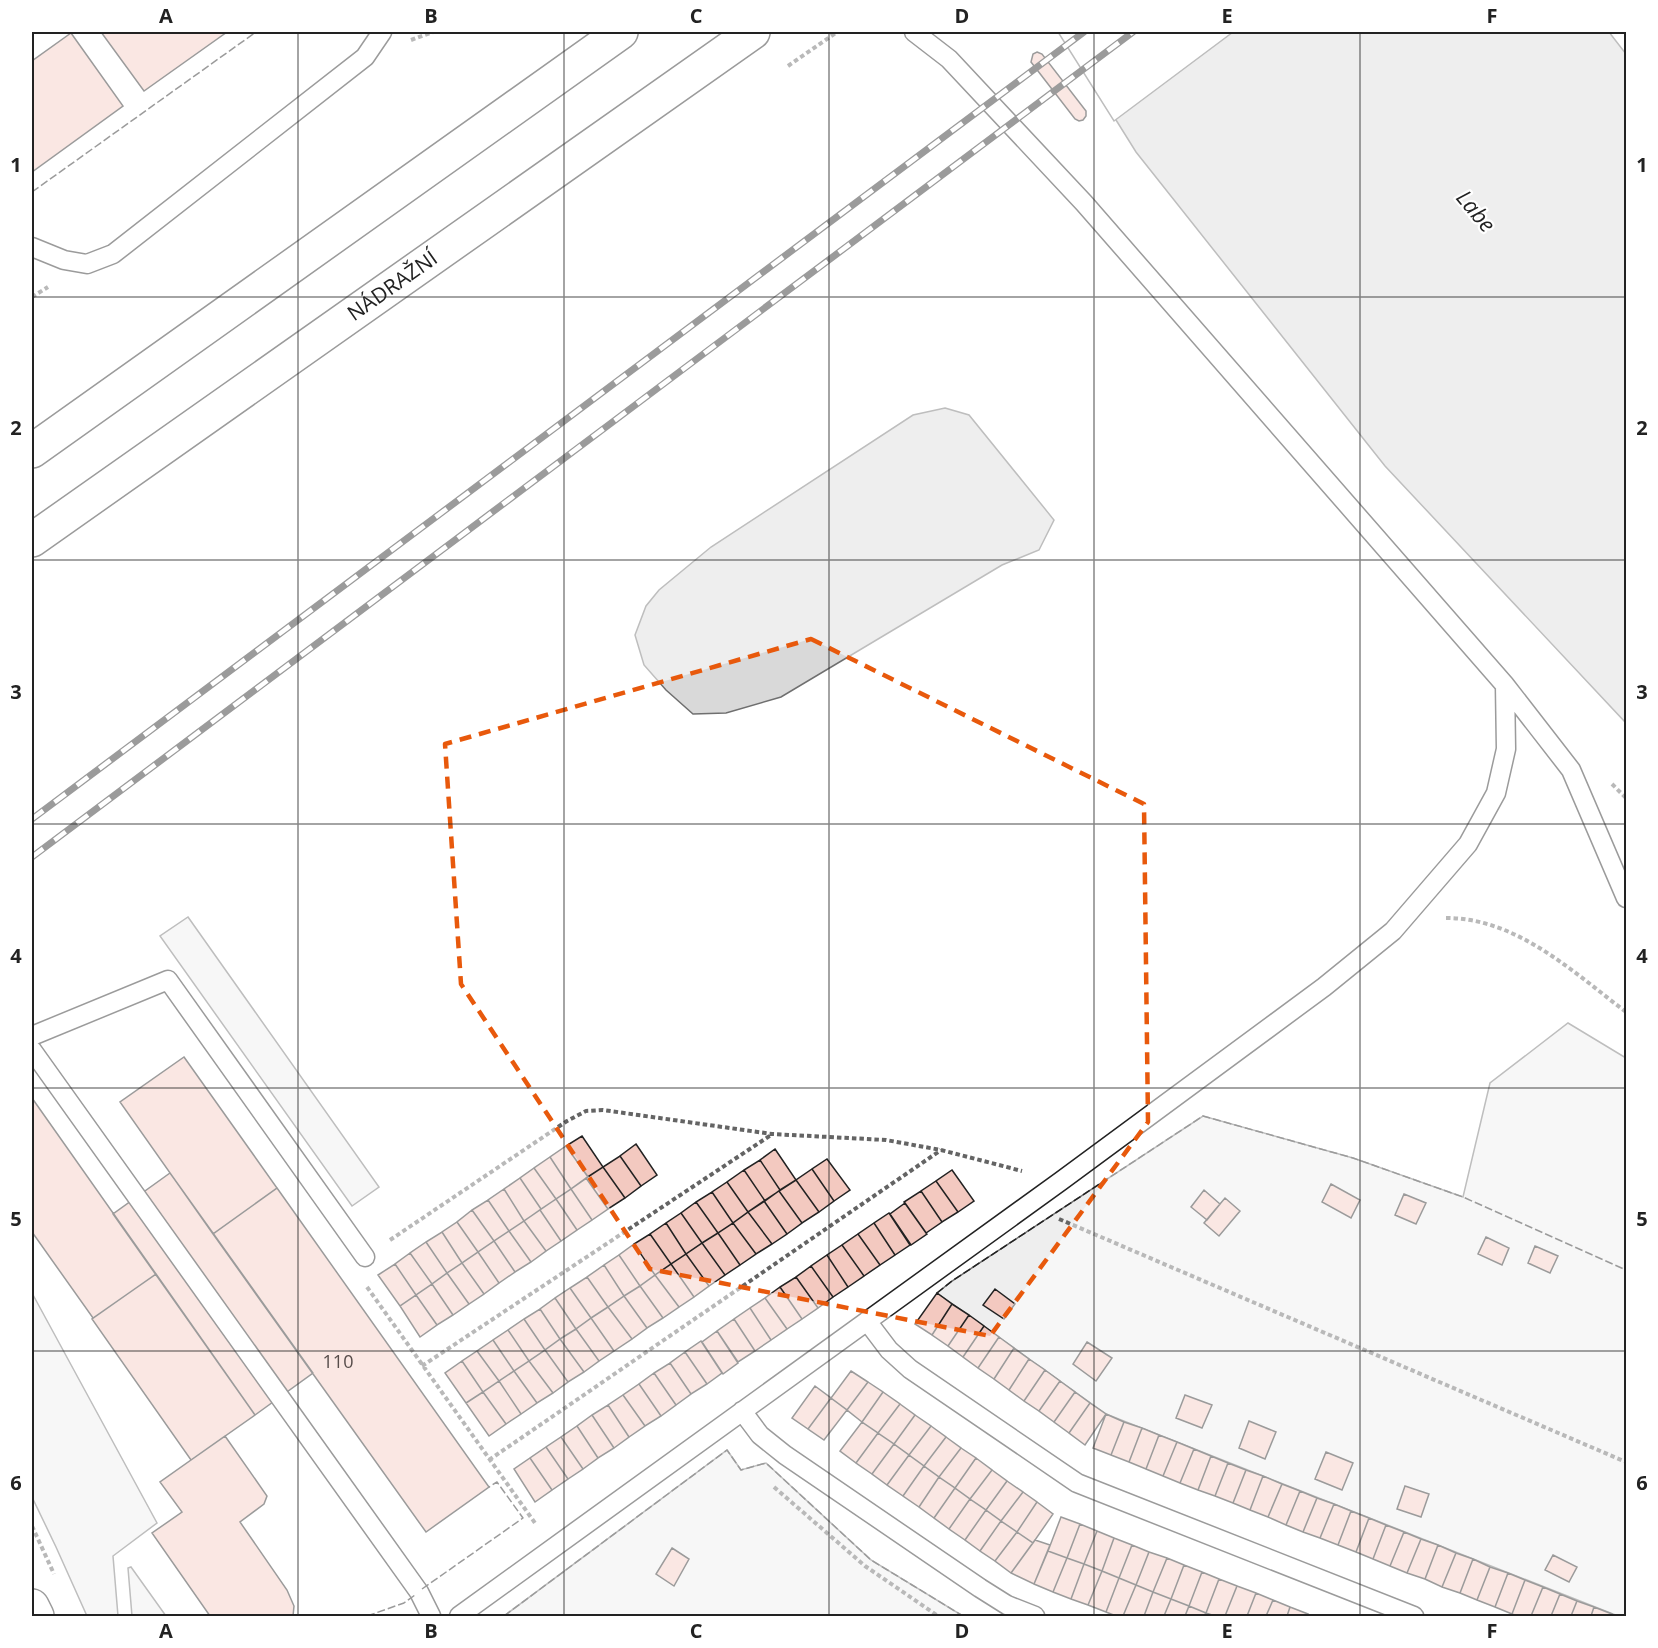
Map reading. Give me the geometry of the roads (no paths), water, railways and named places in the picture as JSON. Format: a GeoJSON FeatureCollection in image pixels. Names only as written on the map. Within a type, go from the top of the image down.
{"type":"FeatureCollection","features":[{"type":"Feature","properties":{"kind":"main road"},"geometry":{"type":"LineString","coordinates":[[32,451],[621,32]]}},
{"type":"Feature","properties":{"kind":"main road","name":"NÁDRAŽNÍ"},"geometry":{"type":"LineString","coordinates":[[32,540],[753,32]]}},
{"type":"Feature","properties":{"kind":"main road"},"geometry":{"type":"LineString","coordinates":[[32,1606],[37,1617]]}},
{"type":"Feature","properties":{"kind":"lane"},"geometry":{"type":"LineString","coordinates":[[32,248],[64,260],[87,264],[113,254],[365,57],[381,32]]}},
{"type":"Feature","properties":{"kind":"lane"},"geometry":{"type":"LineString","coordinates":[[914,32],[950,59],[1076,195],[1505,685],[1571,770],[1626,898]]}},
{"type":"Feature","properties":{"kind":"lane"},"geometry":{"type":"LineString","coordinates":[[459,1617],[1061,1181],[1324,987],[1393,931],[1468,844],[1496,793],[1506,749],[1505,685]]}},
{"type":"Feature","properties":{"kind":"lane"},"geometry":{"type":"LineString","coordinates":[[32,1036],[168,980],[365,1257]]}},
{"type":"Feature","properties":{"kind":"lane"},"geometry":{"type":"LineString","coordinates":[[32,1050],[418,1592],[431,1617]]}},
{"type":"Feature","properties":{"kind":"lane"},"geometry":{"type":"LineString","coordinates":[[867,1321],[888,1350],[910,1370],[1077,1483],[1414,1617]]}},
{"type":"Feature","properties":{"kind":"lane"},"geometry":{"type":"LineString","coordinates":[[742,1411],[760,1435],[785,1455],[980,1588],[1007,1605],[1035,1617]]}},
{"type":"Feature","properties":{"kind":"water","name":"Labe"},"geometry":{"type":"Polygon","coordinates":[[[1061,32],[1609,32],[1626,54],[1626,723],[1385,466],[1136,152],[1061,32]]]}},
{"type":"Feature","properties":{"kind":"water"},"geometry":{"type":"Polygon","coordinates":[[[945,408],[969,415],[1054,520],[1039,550],[1002,565],[781,697],[726,713],[693,714],[666,690],[644,665],[635,635],[646,606],[659,590],[711,547],[913,415],[945,408]]]}},
{"type":"Feature","properties":{"kind":"railway"},"geometry":{"type":"LineString","coordinates":[[32,819],[1084,32]]}},
{"type":"Feature","properties":{"kind":"railway"},"geometry":{"type":"LineString","coordinates":[[32,857],[1133,32]]}}]}
